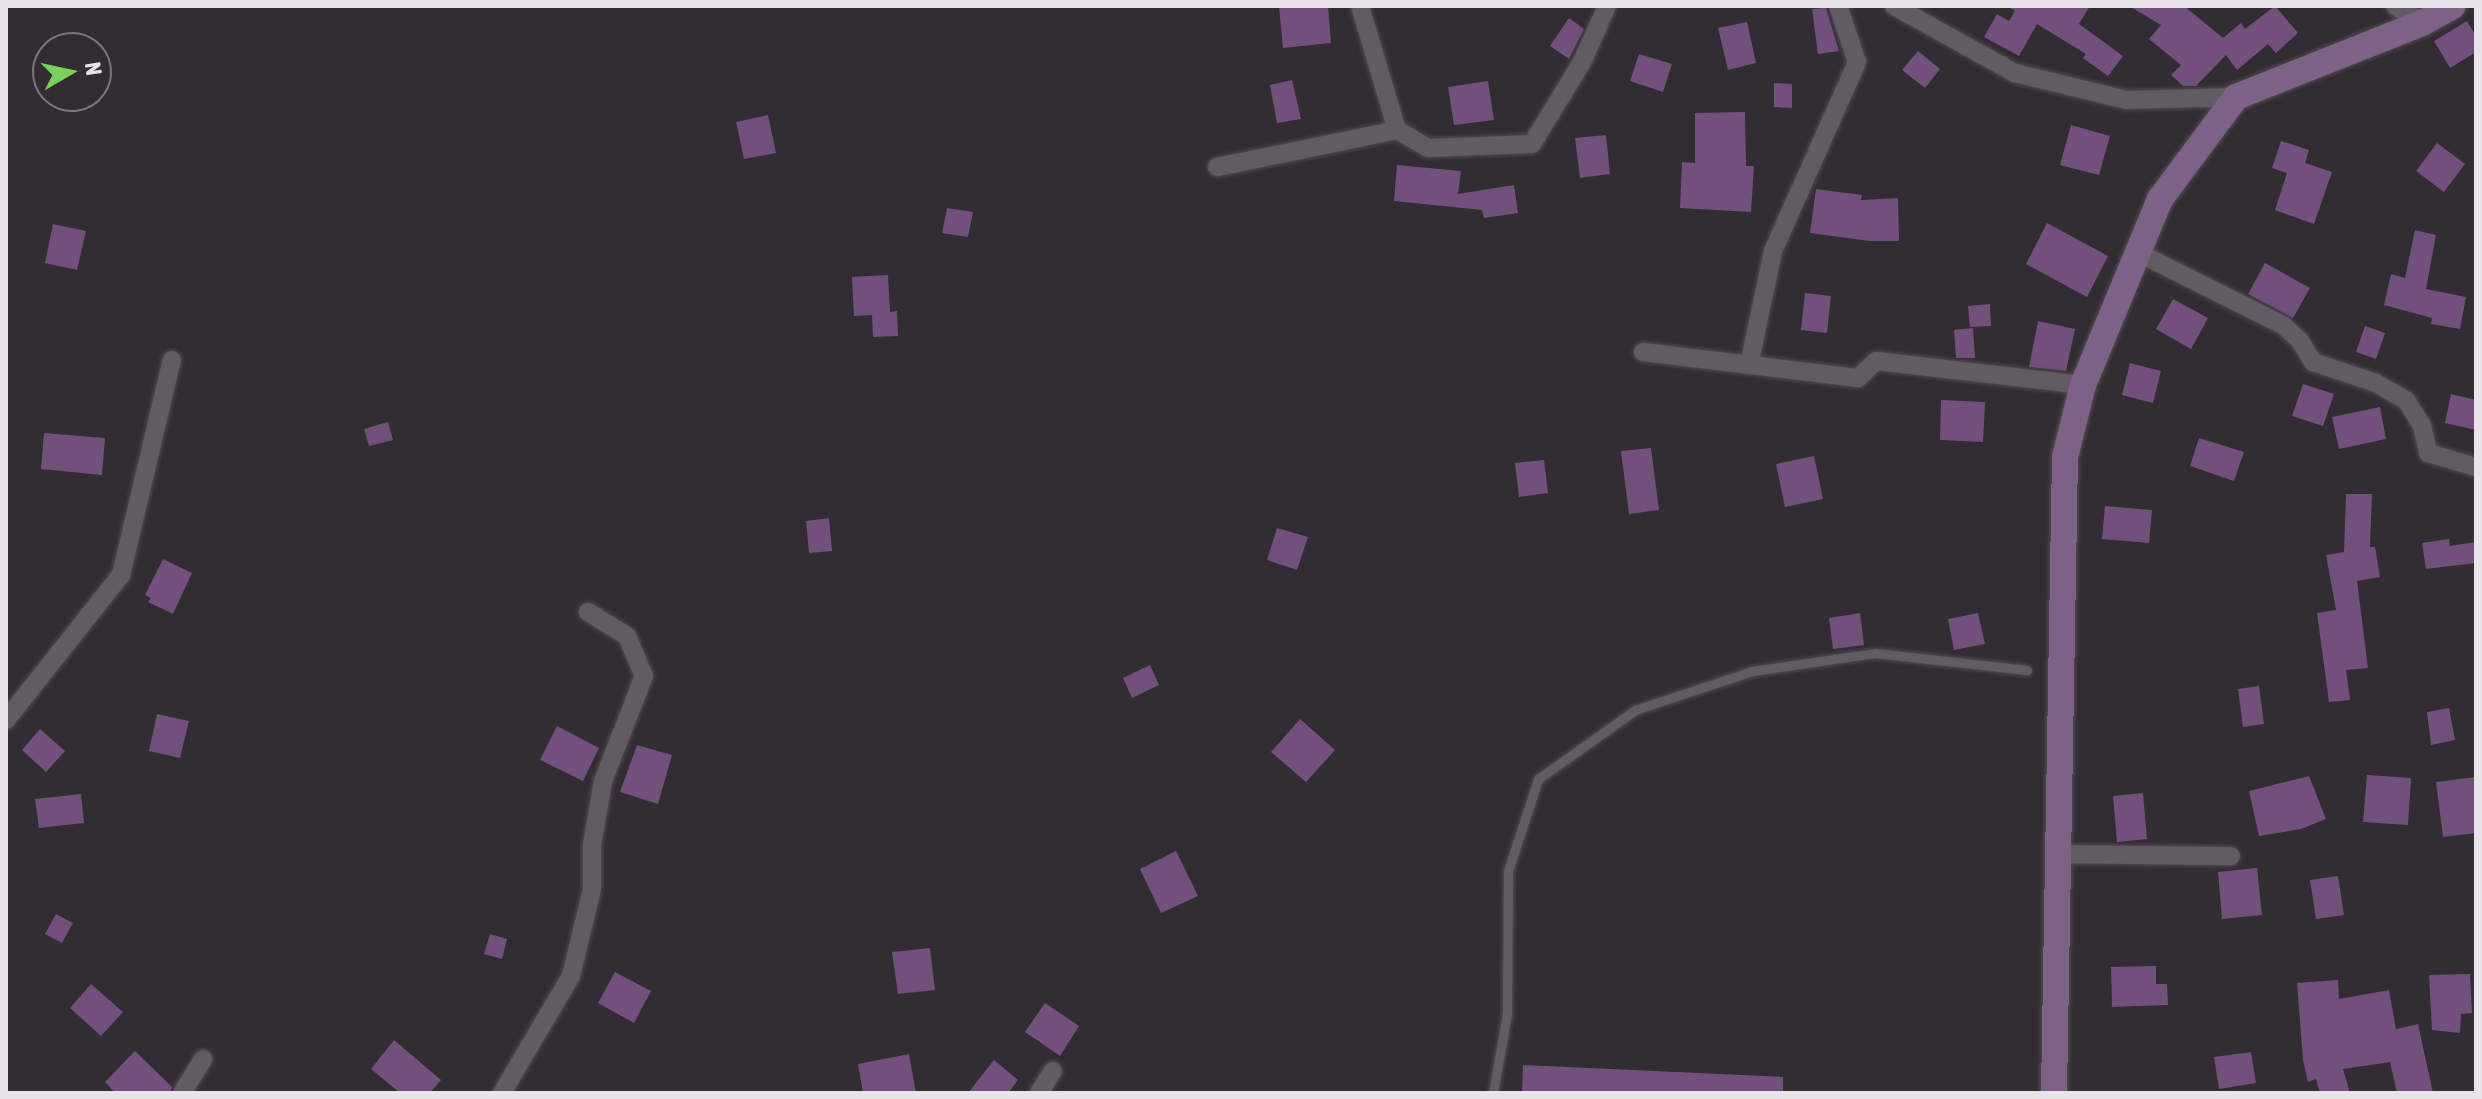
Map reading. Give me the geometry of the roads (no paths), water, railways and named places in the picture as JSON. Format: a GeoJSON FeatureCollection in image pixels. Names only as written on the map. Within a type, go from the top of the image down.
{"type":"FeatureCollection","features":[{"type":"Feature","properties":{"kind":"street"},"geometry":{"type":"LineString","coordinates":[[1360,6],[1397,130]]}},
{"type":"Feature","properties":{"kind":"street"},"geometry":{"type":"LineString","coordinates":[[1217,167],[1397,130],[1428,148],[1532,144],[1582,62],[1607,6]]}},
{"type":"Feature","properties":{"kind":"street"},"geometry":{"type":"LineString","coordinates":[[1749,365],[1773,251],[1857,62],[1838,6]]}},
{"type":"Feature","properties":{"kind":"street"},"geometry":{"type":"LineString","coordinates":[[1894,6],[2015,73],[2127,100],[2236,97],[2422,23],[2453,6]]}},
{"type":"Feature","properties":{"kind":"street"},"geometry":{"type":"LineString","coordinates":[[2395,6],[2422,23]]}},
{"type":"Feature","properties":{"kind":"street"},"geometry":{"type":"LineString","coordinates":[[2054,1093],[2065,457],[2083,385],[2135,251],[2160,199],[2236,97]]}},
{"type":"Feature","properties":{"kind":"street"},"geometry":{"type":"LineString","coordinates":[[2135,251],[2283,325],[2300,341],[2313,362],[2376,383],[2406,400],[2422,426],[2428,453],[2476,467]]}},
{"type":"Feature","properties":{"kind":"street"},"geometry":{"type":"LineString","coordinates":[[1643,352],[1858,378],[1876,361],[2083,385]]}},
{"type":"Feature","properties":{"kind":"street"},"geometry":{"type":"LineString","coordinates":[[6,720],[121,575],[172,360]]}},
{"type":"Feature","properties":{"kind":"street"},"geometry":{"type":"LineString","coordinates":[[502,1093],[571,976],[592,889],[592,845],[603,781],[644,676],[627,636],[588,612]]}},
{"type":"Feature","properties":{"kind":"street"},"geometry":{"type":"LineString","coordinates":[[2060,854],[2231,856]]}},
{"type":"Feature","properties":{"kind":"street"},"geometry":{"type":"LineString","coordinates":[[182,1093],[203,1059]]}},
{"type":"Feature","properties":{"kind":"street"},"geometry":{"type":"LineString","coordinates":[[1039,1093],[1053,1071]]}},
{"type":"Feature","properties":{"kind":"lane"},"geometry":{"type":"LineString","coordinates":[[1493,1093],[1507,1014],[1508,871],[1538,779],[1635,710],[1752,671],[1875,653],[2027,670]]}}]}
